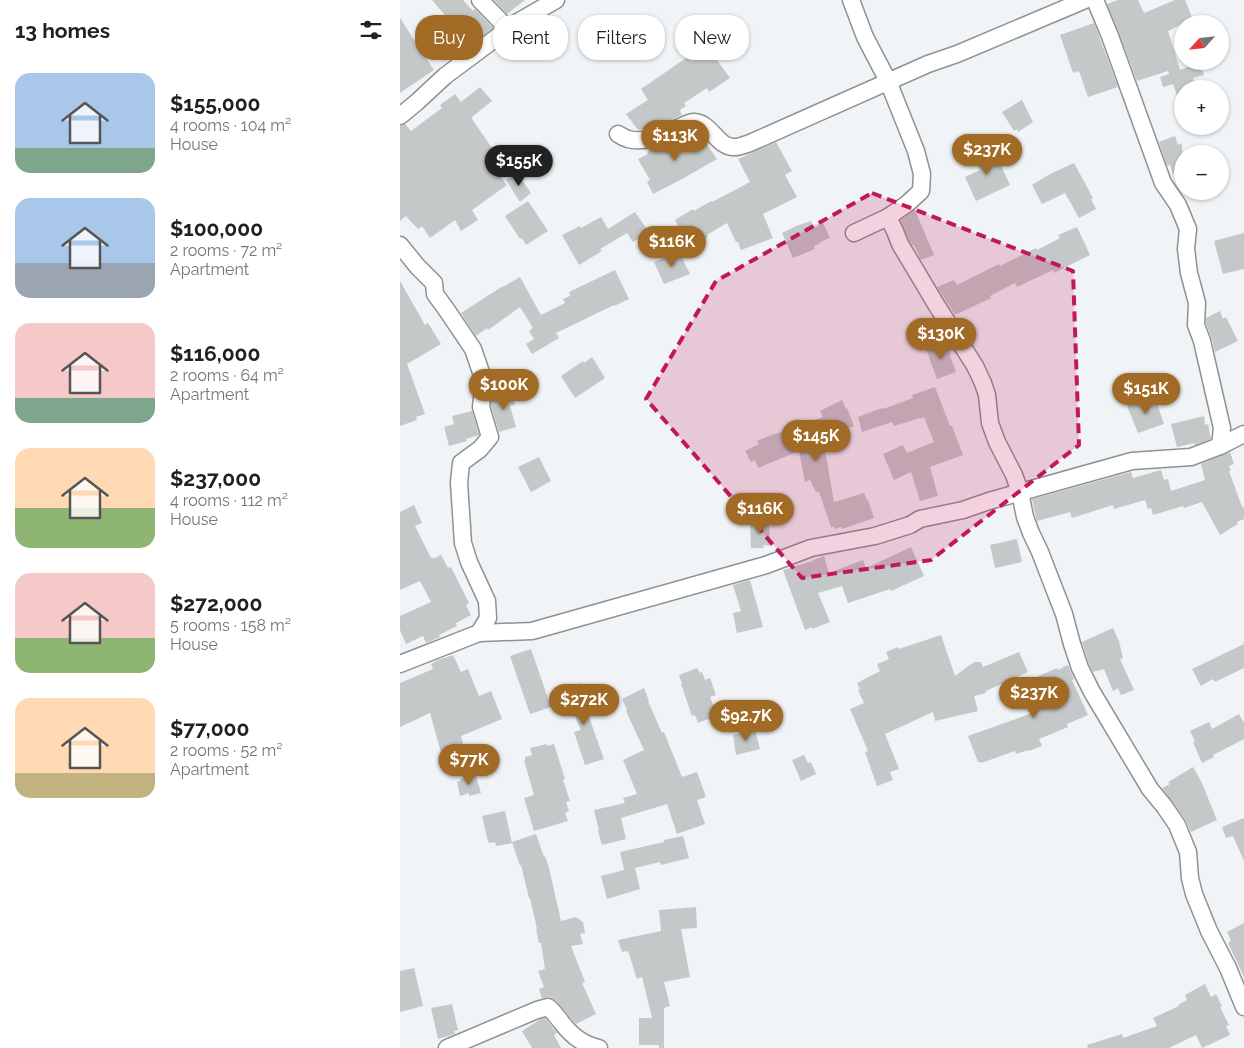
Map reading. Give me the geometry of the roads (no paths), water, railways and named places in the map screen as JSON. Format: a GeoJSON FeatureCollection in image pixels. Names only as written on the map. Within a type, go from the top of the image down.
{"type":"FeatureCollection","features":[{"type":"Feature","properties":{"kind":"street"},"geometry":{"type":"LineString","coordinates":[[480,0],[494,15]]}},
{"type":"Feature","properties":{"kind":"street"},"geometry":{"type":"LineString","coordinates":[[529,15],[556,0]]}},
{"type":"Feature","properties":{"kind":"street"},"geometry":{"type":"LineString","coordinates":[[851,0],[888,81],[916,151],[922,174],[921,190],[907,204],[888,217],[854,233]]}},
{"type":"Feature","properties":{"kind":"street"},"geometry":{"type":"LineString","coordinates":[[618,134],[628,139],[641,141],[691,122],[700,123],[706,127],[728,147],[737,147],[750,143],[928,64],[957,54],[1085,0]]}},
{"type":"Feature","properties":{"kind":"street"},"geometry":{"type":"LineString","coordinates":[[1095,0],[1110,36],[1163,183],[1178,205],[1188,229],[1186,248],[1197,303],[1196,325],[1202,341],[1222,428],[1220,446]]}},
{"type":"Feature","properties":{"kind":"street"},"geometry":{"type":"LineString","coordinates":[[400,116],[445,76],[493,40]]}},
{"type":"Feature","properties":{"kind":"street"},"geometry":{"type":"LineString","coordinates":[[888,217],[900,244],[975,366],[983,383],[987,395],[990,422],[997,442],[1014,475],[1025,517],[1064,614],[1080,668],[1092,692],[1145,781],[1176,826],[1188,852],[1190,878],[1194,894],[1209,932],[1228,968],[1244,1007]]}},
{"type":"Feature","properties":{"kind":"street"},"geometry":{"type":"LineString","coordinates":[[400,245],[434,283],[435,294],[473,349],[484,381],[481,407],[490,437],[480,448],[461,463],[459,483],[463,544],[487,601],[488,618],[479,633]]}},
{"type":"Feature","properties":{"kind":"street"},"geometry":{"type":"LineString","coordinates":[[400,664],[479,633],[532,631],[766,565],[811,548],[875,536],[910,525],[920,519],[963,510],[1132,461],[1191,456],[1220,446],[1244,434]]}},
{"type":"Feature","properties":{"kind":"street"},"geometry":{"type":"LineString","coordinates":[[447,1048],[548,1007],[554,1011],[571,1034],[590,1046],[599,1048]]}}]}
